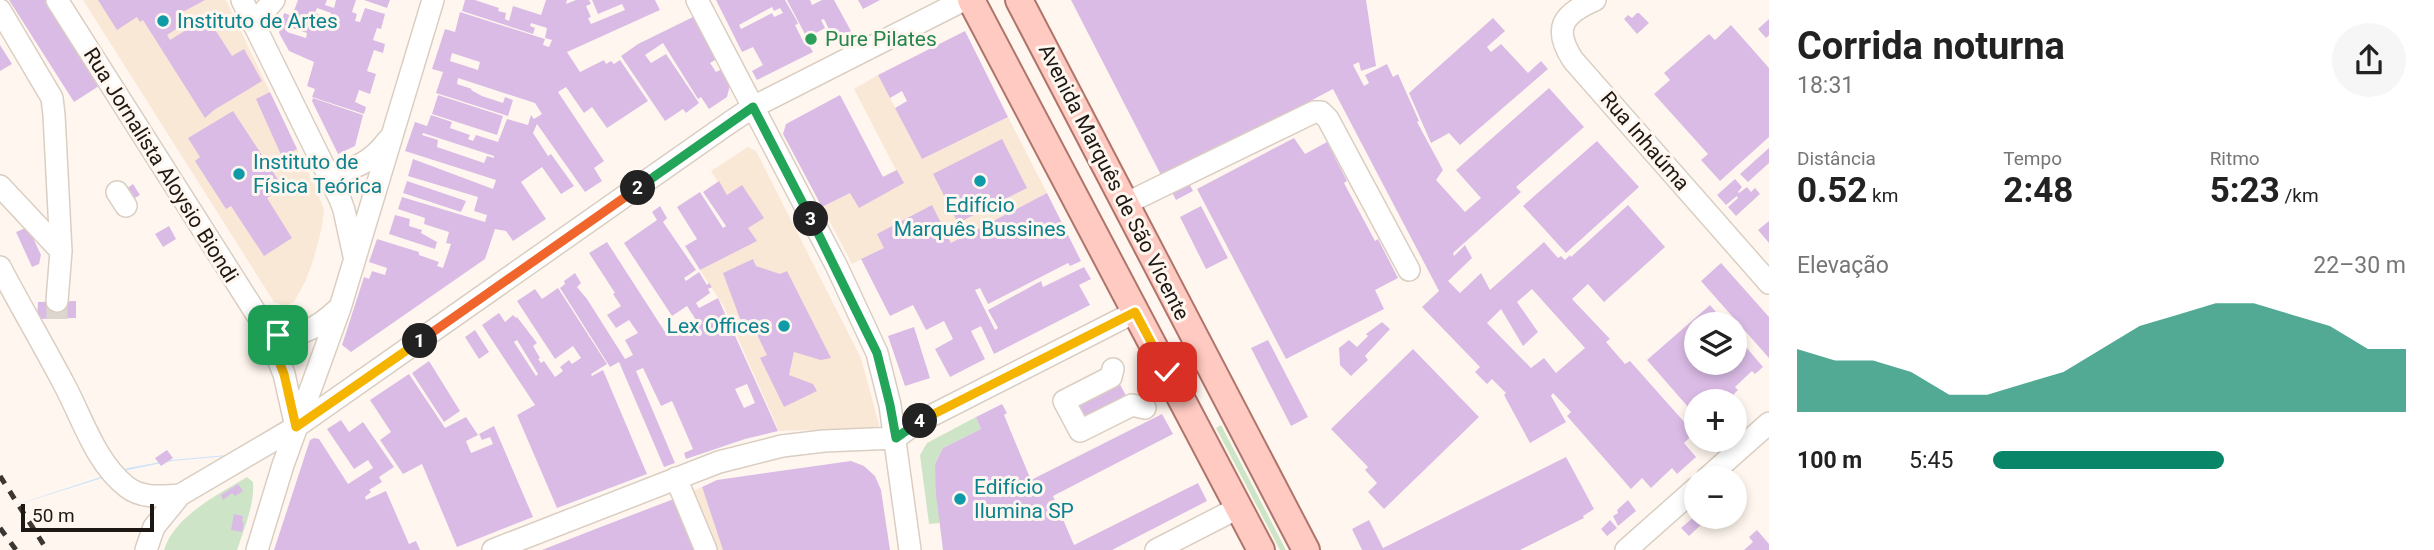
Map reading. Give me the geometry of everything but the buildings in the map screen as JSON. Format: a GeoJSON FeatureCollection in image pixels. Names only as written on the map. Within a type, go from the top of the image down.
{"type":"FeatureCollection","features":[{"type":"Feature","properties":{"kind":"main road","name":"Avenida Marquês de São Vicente"},"geometry":{"type":"LineString","coordinates":[[971,0],[1261,550]]}},
{"type":"Feature","properties":{"kind":"main road","name":"Avenida Marquês de São Vicente"},"geometry":{"type":"LineString","coordinates":[[1019,0],[1306,550]]}},
{"type":"Feature","properties":{"kind":"street","name":"Rua Jornalista Aloysio Biondi"},"geometry":{"type":"LineString","coordinates":[[57,0],[266,329],[284,374],[296,427]]}},
{"type":"Feature","properties":{"kind":"street"},"geometry":{"type":"LineString","coordinates":[[242,0],[344,210],[354,258]]}},
{"type":"Feature","properties":{"kind":"street"},"geometry":{"type":"LineString","coordinates":[[253,24],[274,0]]}},
{"type":"Feature","properties":{"kind":"street"},"geometry":{"type":"LineString","coordinates":[[257,550],[296,427],[340,308],[433,0]]}},
{"type":"Feature","properties":{"kind":"street"},"geometry":{"type":"LineString","coordinates":[[697,0],[836,267],[877,353],[896,438],[910,550]]}},
{"type":"Feature","properties":{"kind":"street"},"geometry":{"type":"LineString","coordinates":[[146,550],[154,527],[180,495],[296,427],[753,107],[964,0]]}},
{"type":"Feature","properties":{"kind":"street","name":"Rua Inhaúma"},"geometry":{"type":"LineString","coordinates":[[1595,0],[1573,11],[1566,18],[1562,34],[1565,47],[1573,60],[1769,283]]}},
{"type":"Feature","properties":{"kind":"street"},"geometry":{"type":"LineString","coordinates":[[0,10],[52,98],[61,251],[57,301]]}},
{"type":"Feature","properties":{"kind":"street"},"geometry":{"type":"LineString","coordinates":[[1125,204],[1314,112],[1321,113],[1328,119],[1409,270]]}},
{"type":"Feature","properties":{"kind":"street"},"geometry":{"type":"LineString","coordinates":[[327,173],[361,166],[378,152],[393,133]]}},
{"type":"Feature","properties":{"kind":"street"},"geometry":{"type":"LineString","coordinates":[[0,186],[61,251]]}},
{"type":"Feature","properties":{"kind":"street"},"geometry":{"type":"LineString","coordinates":[[0,267],[55,366],[94,445],[113,472],[128,488],[143,495],[180,495]]}},
{"type":"Feature","properties":{"kind":"street"},"geometry":{"type":"LineString","coordinates":[[266,329],[278,335],[304,333],[340,308]]}},
{"type":"Feature","properties":{"kind":"street"},"geometry":{"type":"LineString","coordinates":[[493,550],[729,458],[782,446],[896,438],[914,425],[1135,312]]}},
{"type":"Feature","properties":{"kind":"street"},"geometry":{"type":"LineString","coordinates":[[1113,369],[1111,377],[1064,401],[1080,431],[1132,405],[1145,408]]}},
{"type":"Feature","properties":{"kind":"street"},"geometry":{"type":"LineString","coordinates":[[1723,466],[1766,433]]}},
{"type":"Feature","properties":{"kind":"street"},"geometry":{"type":"LineString","coordinates":[[676,478],[706,550]]}},
{"type":"Feature","properties":{"kind":"street"},"geometry":{"type":"LineString","coordinates":[[1626,550],[1684,499]]}},
{"type":"Feature","properties":{"kind":"street"},"geometry":{"type":"LineString","coordinates":[[1156,550],[1238,508]]}},
{"type":"Feature","properties":{"kind":"shaded area"},"geometry":{"type":"Polygon","coordinates":[[[83,0],[226,0],[324,210],[314,258],[294,302],[285,306],[274,302],[83,0]]]}},
{"type":"Feature","properties":{"kind":"shaded area"},"geometry":{"type":"Polygon","coordinates":[[[878,75],[922,159],[1008,117],[1047,193],[951,243],[939,220],[852,264],[822,207],[896,170],[854,89],[878,75]]]}},
{"type":"Feature","properties":{"kind":"shaded area"},"geometry":{"type":"Polygon","coordinates":[[[748,147],[756,151],[861,358],[879,424],[877,428],[779,431],[724,307],[700,270],[756,241],[711,171],[748,147]]]}},
{"type":"Feature","properties":{"kind":"shaded area"},"geometry":{"type":"Polygon","coordinates":[[[702,487],[723,550],[699,550],[684,495],[702,487]]]}},
{"type":"Feature","properties":{"kind":"green space"},"geometry":{"type":"Polygon","coordinates":[[[976,417],[981,429],[943,448],[935,464],[940,523],[929,524],[920,455],[927,443],[976,417]]]}},
{"type":"Feature","properties":{"kind":"green space"},"geometry":{"type":"Polygon","coordinates":[[[1221,425],[1286,550],[1280,550],[1216,428],[1221,425]]]}},
{"type":"Feature","properties":{"kind":"green space"},"geometry":{"type":"Polygon","coordinates":[[[247,477],[253,482],[252,499],[237,550],[164,550],[169,538],[187,516],[247,477]]]}},
{"type":"Feature","properties":{"kind":"water"},"geometry":{"type":"Polygon","coordinates":[[[757,103],[423,335],[228,456],[172,461],[128,470],[0,510],[128,468],[171,460],[227,455],[422,334],[757,103]]]}},
{"type":"Feature","properties":{"kind":"tunnel"},"geometry":{"type":"LineString","coordinates":[[57,301],[57,319]]}},
{"type":"Feature","properties":{"kind":"railway"},"geometry":{"type":"LineString","coordinates":[[0,476],[47,550]]}},
{"type":"Feature","properties":{"kind":"railway"},"geometry":{"type":"LineString","coordinates":[[0,528],[16,550]]}},
{"type":"Feature","properties":{"kind":"place","name":"Instituto de Artes"},"geometry":{"type":"Point","coordinates":[163,21]}},
{"type":"Feature","properties":{"kind":"place","name":"Pure Pilates"},"geometry":{"type":"Point","coordinates":[811,39]}},
{"type":"Feature","properties":{"kind":"place","name":"Instituto de Física Teórica"},"geometry":{"type":"Point","coordinates":[239,174]}},
{"type":"Feature","properties":{"kind":"place","name":"Edifício Marquês Bussines"},"geometry":{"type":"Point","coordinates":[980,181]}},
{"type":"Feature","properties":{"kind":"place","name":"Lex Offices"},"geometry":{"type":"Point","coordinates":[784,326]}},
{"type":"Feature","properties":{"kind":"place","name":"Edifício Ilumina SP"},"geometry":{"type":"Point","coordinates":[960,499]}},
{"type":"Feature","properties":{"kind":"route"},"geometry":{"type":"LineString","coordinates":[[278,335],[266,329],[284,374],[296,427],[753,107],[877,353],[896,438],[914,425],[1135,312],[1167,372]]}}]}
